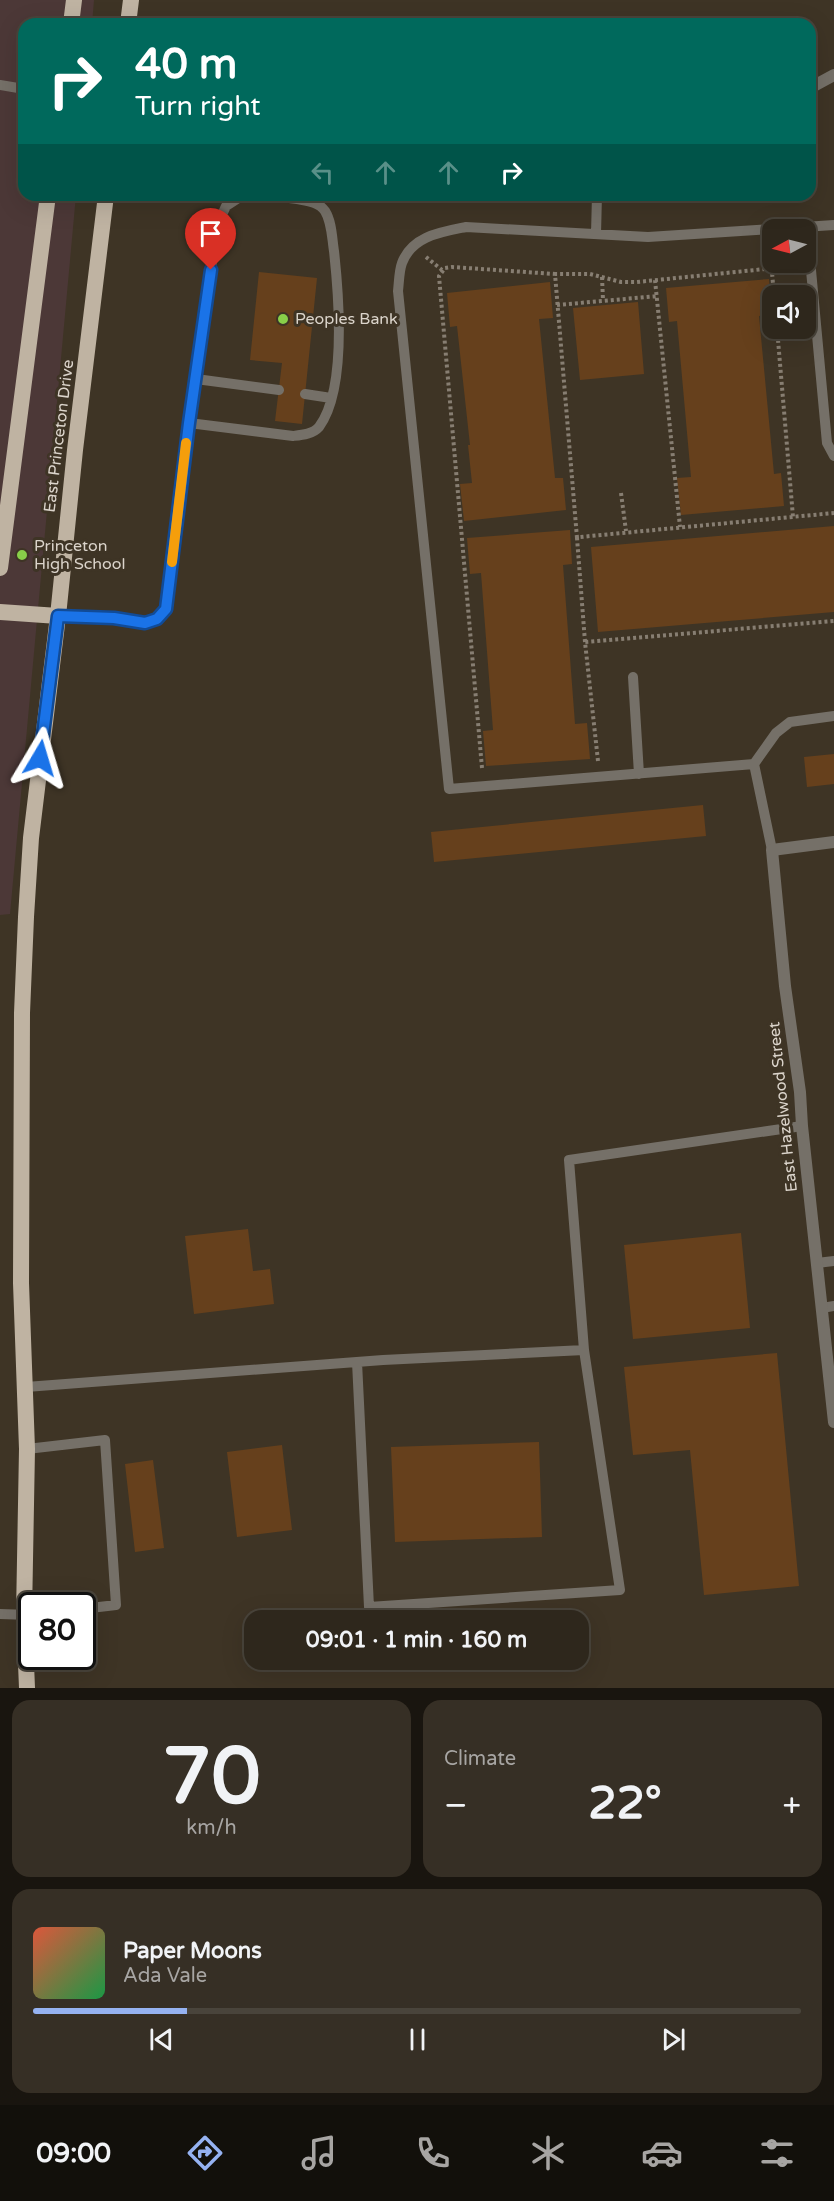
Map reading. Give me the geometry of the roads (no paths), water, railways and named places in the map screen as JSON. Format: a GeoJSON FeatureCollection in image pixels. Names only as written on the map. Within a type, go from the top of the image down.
{"type":"FeatureCollection","features":[{"type":"Feature","properties":{"kind":"highway"},"geometry":{"type":"LineString","coordinates":[[72,18],[74,0]]}},
{"type":"Feature","properties":{"kind":"highway"},"geometry":{"type":"LineString","coordinates":[[129,18],[131,0]]}},
{"type":"Feature","properties":{"kind":"highway"},"geometry":{"type":"LineString","coordinates":[[0,568],[47,201]]}},
{"type":"Feature","properties":{"kind":"highway","name":"East Princeton Drive"},"geometry":{"type":"LineString","coordinates":[[28,1592],[26,1387],[21,1283],[22,1013],[25,926],[31,838],[105,201]]}},
{"type":"Feature","properties":{"kind":"highway"},"geometry":{"type":"LineString","coordinates":[[0,612],[58,616]]}},
{"type":"Feature","properties":{"kind":"highway","name":"East Princeton Drive"},"geometry":{"type":"LineString","coordinates":[[27,1670],[27,1688]]}},
{"type":"Feature","properties":{"kind":"street"},"geometry":{"type":"LineString","coordinates":[[816,85],[834,75]]}},
{"type":"Feature","properties":{"kind":"street"},"geometry":{"type":"LineString","coordinates":[[772,850],[834,842]]}},
{"type":"Feature","properties":{"kind":"street","name":"East Hazelwood Street"},"geometry":{"type":"LineString","coordinates":[[772,850],[785,986],[800,1092],[817,1263],[828,1307],[834,1422]]}},
{"type":"Feature","properties":{"kind":"lane"},"geometry":{"type":"LineString","coordinates":[[0,85],[18,88]]}},
{"type":"Feature","properties":{"kind":"lane"},"geometry":{"type":"LineString","coordinates":[[58,616],[114,618],[145,623],[157,619],[166,609],[217,226],[226,206],[234,201]]}},
{"type":"Feature","properties":{"kind":"lane"},"geometry":{"type":"LineString","coordinates":[[189,423],[293,436],[317,429],[326,414],[336,377],[339,340],[337,279],[332,236],[326,211],[308,201]]}},
{"type":"Feature","properties":{"kind":"lane"},"geometry":{"type":"LineString","coordinates":[[596,234],[597,201]]}},
{"type":"Feature","properties":{"kind":"lane"},"geometry":{"type":"LineString","coordinates":[[816,226],[834,225]]}},
{"type":"Feature","properties":{"kind":"lane"},"geometry":{"type":"LineString","coordinates":[[754,764],[449,789],[398,291],[402,262],[419,240],[466,227],[648,237],[762,230]]}},
{"type":"Feature","properties":{"kind":"lane"},"geometry":{"type":"LineString","coordinates":[[811,273],[827,443],[834,456]]}},
{"type":"Feature","properties":{"kind":"lane"},"geometry":{"type":"LineString","coordinates":[[196,379],[279,390]]}},
{"type":"Feature","properties":{"kind":"lane"},"geometry":{"type":"LineString","coordinates":[[305,394],[331,398]]}},
{"type":"Feature","properties":{"kind":"lane"},"geometry":{"type":"LineString","coordinates":[[633,676],[639,774]]}},
{"type":"Feature","properties":{"kind":"lane"},"geometry":{"type":"LineString","coordinates":[[772,850],[754,764],[776,733],[790,722],[834,716]]}},
{"type":"Feature","properties":{"kind":"lane"},"geometry":{"type":"LineString","coordinates":[[357,1362],[369,1607],[620,1590],[584,1350],[569,1160],[802,1126]]}},
{"type":"Feature","properties":{"kind":"lane"},"geometry":{"type":"LineString","coordinates":[[817,1263],[834,1261]]}},
{"type":"Feature","properties":{"kind":"lane"},"geometry":{"type":"LineString","coordinates":[[26,1387],[357,1362],[584,1350]]}},
{"type":"Feature","properties":{"kind":"lane"},"geometry":{"type":"LineString","coordinates":[[27,1449],[105,1440],[116,1605],[96,1607]]}},
{"type":"Feature","properties":{"kind":"lane"},"geometry":{"type":"LineString","coordinates":[[0,1614],[18,1615]]}},
{"type":"Feature","properties":{"kind":"place","name":"Peoples Bank"},"geometry":{"type":"Point","coordinates":[283,319]}},
{"type":"Feature","properties":{"kind":"place","name":"Princeton High School"},"geometry":{"type":"Point","coordinates":[22,555]}}]}
